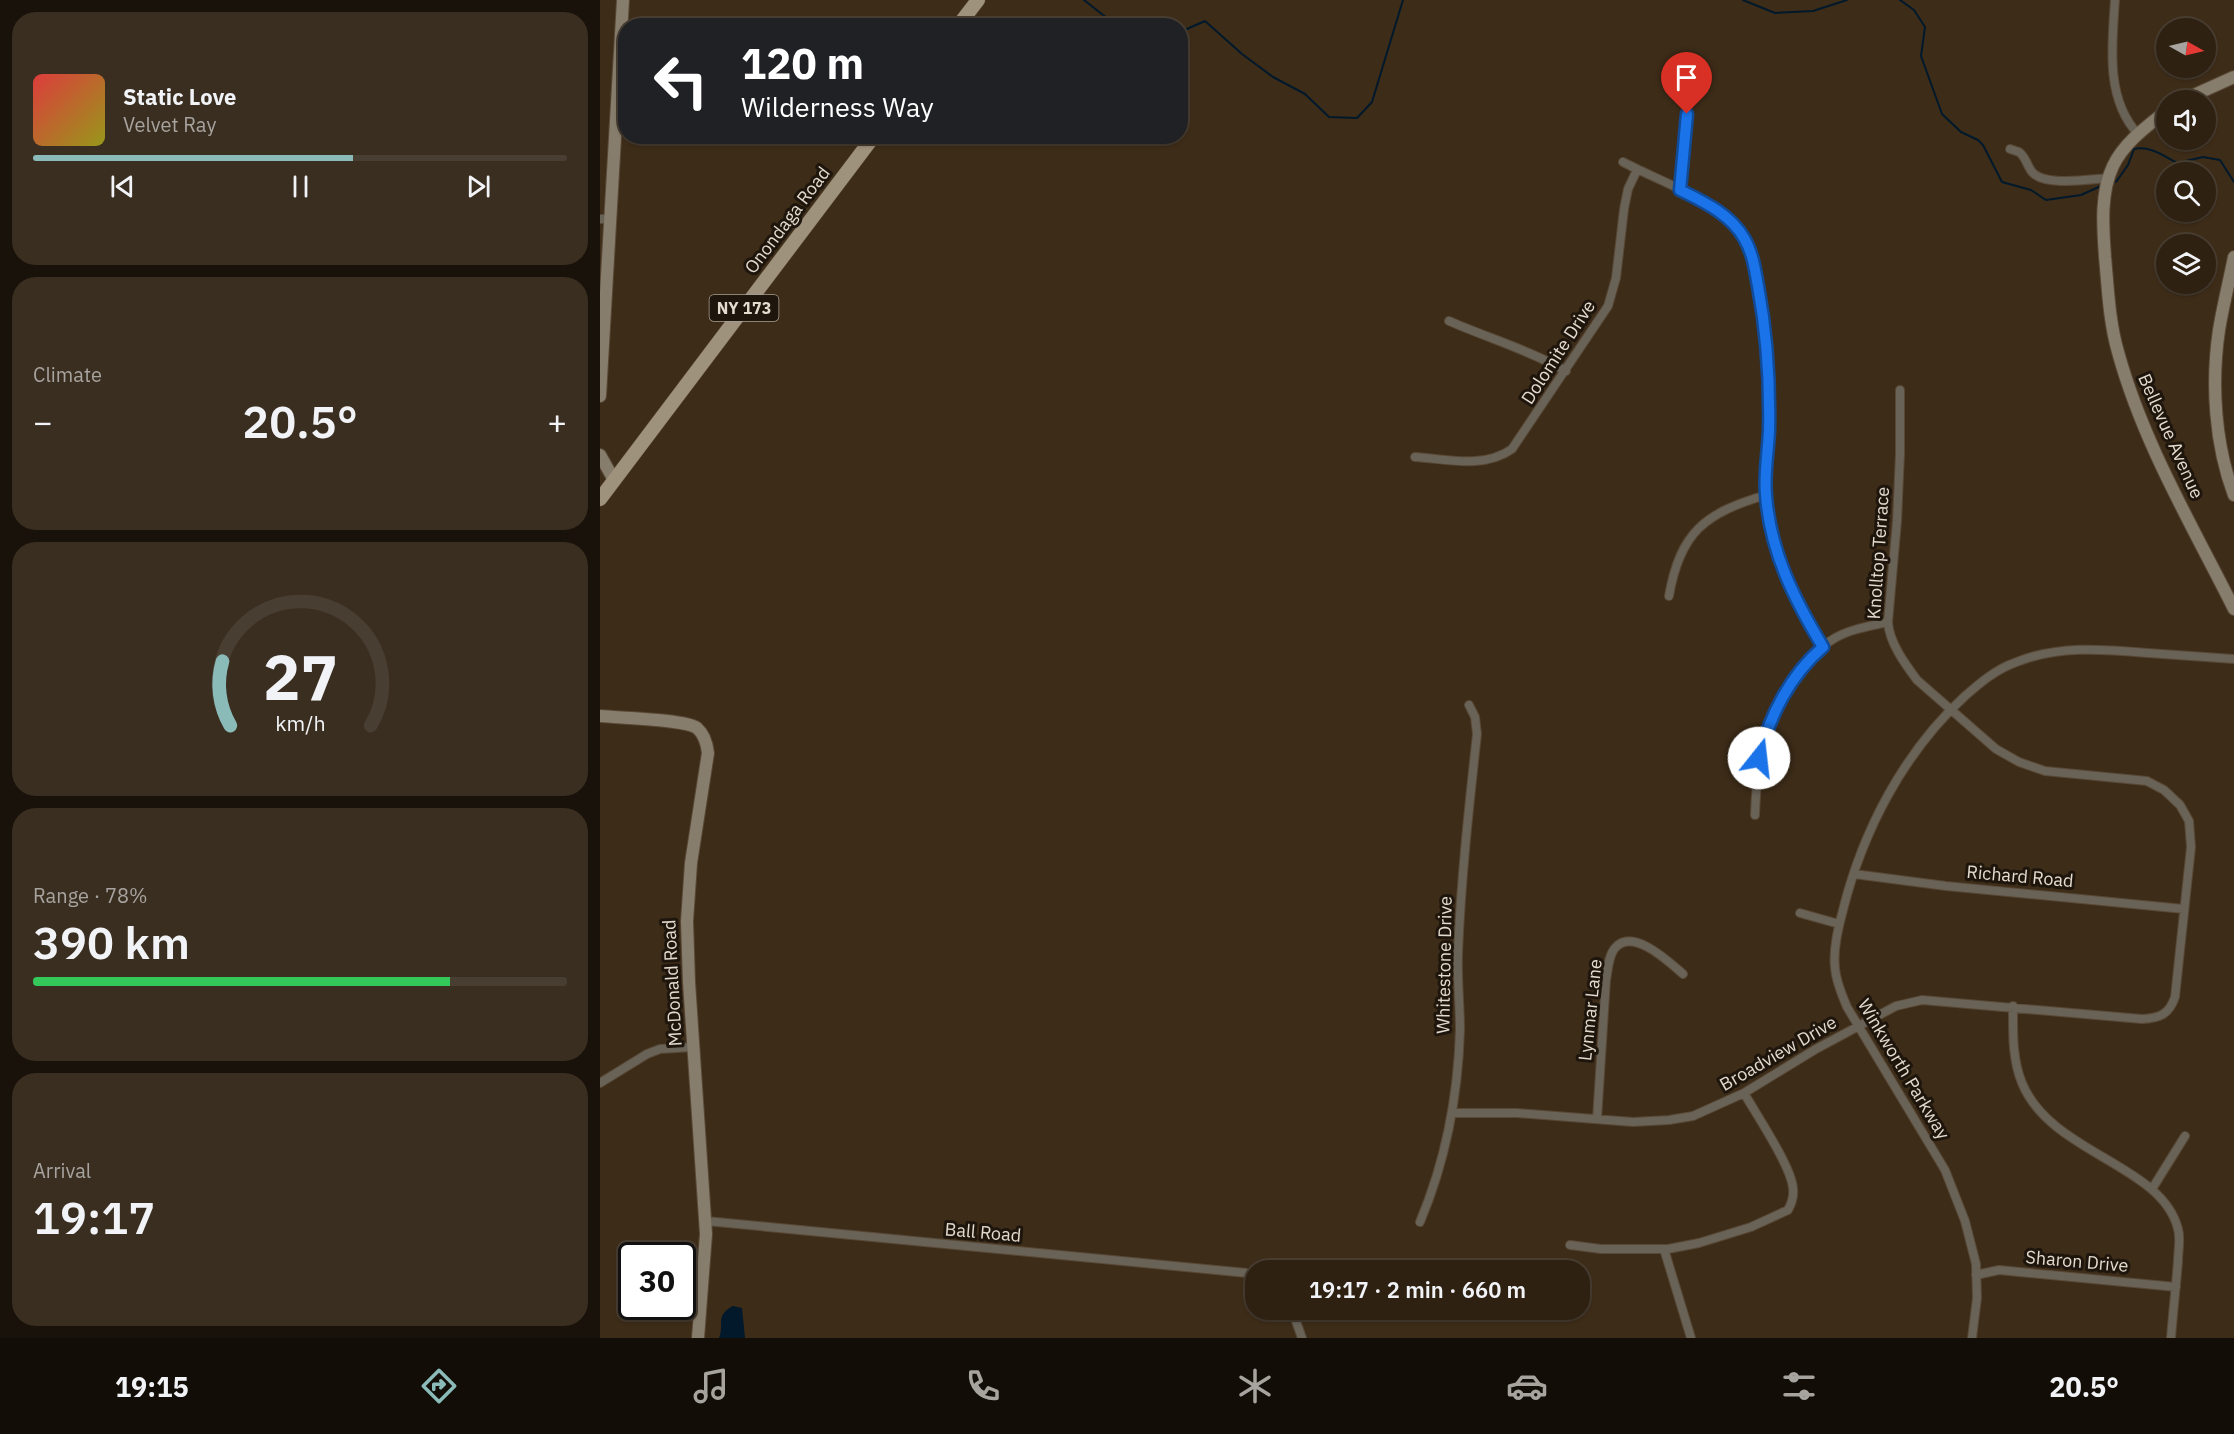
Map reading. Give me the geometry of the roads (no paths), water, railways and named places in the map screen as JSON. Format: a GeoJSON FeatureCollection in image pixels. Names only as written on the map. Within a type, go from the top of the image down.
{"type":"FeatureCollection","features":[{"type":"Feature","properties":{"kind":"main road"},"geometry":{"type":"LineString","coordinates":[[964,18],[978,0]]}},
{"type":"Feature","properties":{"kind":"main road","name":"Onondaga Road"},"geometry":{"type":"LineString","coordinates":[[600,499],[868,144]]}},
{"type":"Feature","properties":{"kind":"street"},"geometry":{"type":"LineString","coordinates":[[621,18],[623,0]]}},
{"type":"Feature","properties":{"kind":"street"},"geometry":{"type":"LineString","coordinates":[[2115,0],[2112,54],[2118,99],[2126,120],[2138,134]]}},
{"type":"Feature","properties":{"kind":"street"},"geometry":{"type":"LineString","coordinates":[[600,396],[604,219],[618,58]]}},
{"type":"Feature","properties":{"kind":"street"},"geometry":{"type":"LineString","coordinates":[[2205,90],[2234,77]]}},
{"type":"Feature","properties":{"kind":"street"},"geometry":{"type":"LineString","coordinates":[[1680,190],[1690,78]]}},
{"type":"Feature","properties":{"kind":"street","name":"Bellevue Avenue"},"geometry":{"type":"LineString","coordinates":[[2156,119],[2138,134],[2118,157],[2109,178],[2103,216],[2108,300],[2117,349],[2134,404],[2157,458],[2234,609]]}},
{"type":"Feature","properties":{"kind":"street"},"geometry":{"type":"LineString","coordinates":[[2010,149],[2019,152],[2032,172],[2046,179],[2069,181],[2109,178]]}},
{"type":"Feature","properties":{"kind":"street"},"geometry":{"type":"LineString","coordinates":[[1623,162],[1680,190],[1724,216],[1744,238],[1751,254],[1764,315],[1766,344],[1769,402],[1766,495],[1782,569],[1800,609],[1823,647]]}},
{"type":"Feature","properties":{"kind":"street","name":"Dolomite Drive"},"geometry":{"type":"LineString","coordinates":[[1415,457],[1478,462],[1495,459],[1512,449],[1566,372],[1600,320],[1610,300],[1616,278],[1624,209],[1631,181],[1637,170]]}},
{"type":"Feature","properties":{"kind":"street"},"geometry":{"type":"LineString","coordinates":[[2234,257],[2219,330],[2215,390],[2220,441],[2234,495]]}},
{"type":"Feature","properties":{"kind":"street"},"geometry":{"type":"LineString","coordinates":[[1449,321],[1516,347],[1566,372]]}},
{"type":"Feature","properties":{"kind":"street","name":"Knolltop Terrace"},"geometry":{"type":"LineString","coordinates":[[1900,390],[1897,521],[1888,622],[1892,637],[1907,668],[1926,689],[1996,749],[2019,762],[2045,771],[2147,782],[2174,797],[2186,813],[2191,832],[2175,997]]}},
{"type":"Feature","properties":{"kind":"street"},"geometry":{"type":"LineString","coordinates":[[600,455],[614,480]]}},
{"type":"Feature","properties":{"kind":"street"},"geometry":{"type":"LineString","coordinates":[[1670,596],[1677,560],[1697,529],[1724,509],[1766,495]]}},
{"type":"Feature","properties":{"kind":"street"},"geometry":{"type":"LineString","coordinates":[[1755,815],[1759,758],[1772,717],[1800,670],[1823,647],[1850,632],[1888,622]]}},
{"type":"Feature","properties":{"kind":"street","name":"Winkworth Parkway"},"geometry":{"type":"LineString","coordinates":[[1972,1338],[1977,1298],[1976,1264],[1965,1221],[1945,1170],[1847,1007],[1835,969],[1839,924],[1870,831],[1883,805],[1927,736],[1981,682],[2004,668],[2044,653],[2068,650],[2095,649],[2234,659]]}},
{"type":"Feature","properties":{"kind":"street","name":"Whitestone Drive"},"geometry":{"type":"LineString","coordinates":[[1420,1222],[1433,1191],[1453,1113],[1460,1031],[1458,956],[1463,874],[1477,734],[1475,717],[1469,705]]}},
{"type":"Feature","properties":{"kind":"street","name":"McDonald Road"},"geometry":{"type":"LineString","coordinates":[[600,716],[683,723],[697,729],[707,744],[708,753],[691,863],[687,921],[693,1047],[706,1221],[698,1338]]}},
{"type":"Feature","properties":{"kind":"street","name":"Richard Road"},"geometry":{"type":"LineString","coordinates":[[1854,874],[1934,885],[2184,909]]}},
{"type":"Feature","properties":{"kind":"street"},"geometry":{"type":"LineString","coordinates":[[1800,913],[1839,924]]}},
{"type":"Feature","properties":{"kind":"street","name":"Lynmar Lane"},"geometry":{"type":"LineString","coordinates":[[1597,1119],[1606,980],[1609,961],[1614,949],[1628,941],[1638,942],[1667,960],[1683,974]]}},
{"type":"Feature","properties":{"kind":"street","name":"Broadview Drive"},"geometry":{"type":"LineString","coordinates":[[1453,1113],[1517,1113],[1633,1122],[1669,1120],[1693,1116],[1744,1094],[1816,1049],[1896,1005],[1922,1000],[2013,1006],[2142,1019],[2161,1016],[2168,1012],[2175,997]]}},
{"type":"Feature","properties":{"kind":"street"},"geometry":{"type":"LineString","coordinates":[[2013,1006],[2017,1066],[2022,1084],[2034,1104],[2059,1130],[2152,1189],[2167,1203],[2178,1229],[2171,1338]]}},
{"type":"Feature","properties":{"kind":"street"},"geometry":{"type":"LineString","coordinates":[[600,1083],[647,1054],[660,1049],[693,1047]]}},
{"type":"Feature","properties":{"kind":"street"},"geometry":{"type":"LineString","coordinates":[[1570,1245],[1602,1249],[1664,1249],[1699,1243],[1751,1227],[1788,1210],[1793,1193],[1791,1180],[1766,1130],[1744,1094]]}},
{"type":"Feature","properties":{"kind":"street"},"geometry":{"type":"LineString","coordinates":[[2152,1189],[2185,1136]]}},
{"type":"Feature","properties":{"kind":"street","name":"Ball Road"},"geometry":{"type":"LineString","coordinates":[[706,1221],[1245,1273]]}},
{"type":"Feature","properties":{"kind":"street"},"geometry":{"type":"LineString","coordinates":[[1664,1249],[1691,1338]]}},
{"type":"Feature","properties":{"kind":"street","name":"Sharon Drive"},"geometry":{"type":"LineString","coordinates":[[1976,1275],[1999,1270],[2176,1287]]}},
{"type":"Feature","properties":{"kind":"street"},"geometry":{"type":"LineString","coordinates":[[1296,1320],[1302,1338]]}},
{"type":"Feature","properties":{"kind":"water"},"geometry":{"type":"Polygon","coordinates":[[[733,1306],[742,1308],[745,1338],[719,1338],[722,1317],[733,1306]]]}},
{"type":"Feature","properties":{"kind":"waterway"},"geometry":{"type":"LineString","coordinates":[[1084,0],[1107,18]]}},
{"type":"Feature","properties":{"kind":"waterway"},"geometry":{"type":"LineString","coordinates":[[1188,28],[1205,21],[1242,54],[1273,77],[1305,94],[1329,117],[1357,118],[1372,102],[1403,0]]}},
{"type":"Feature","properties":{"kind":"waterway"},"geometry":{"type":"LineString","coordinates":[[1743,0],[1775,13],[1813,11],[1847,0]]}},
{"type":"Feature","properties":{"kind":"waterway"},"geometry":{"type":"LineString","coordinates":[[1900,0],[1914,10],[1925,27],[1921,56],[1942,114],[1961,132],[1983,145],[2002,182],[2031,190],[2046,200],[2081,195],[2101,186]]}},
{"type":"Feature","properties":{"kind":"waterway"},"geometry":{"type":"LineString","coordinates":[[2116,182],[2128,165],[2134,149],[2140,148],[2156,152],[2177,163],[2203,157],[2220,160],[2234,182]]}}]}
